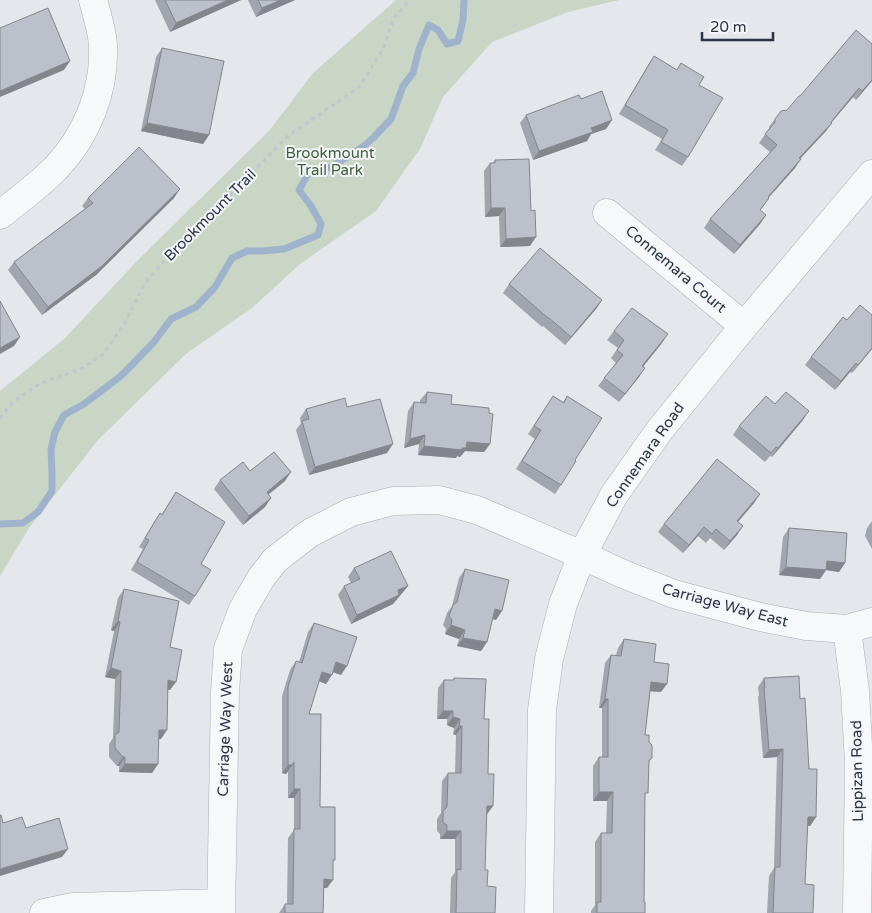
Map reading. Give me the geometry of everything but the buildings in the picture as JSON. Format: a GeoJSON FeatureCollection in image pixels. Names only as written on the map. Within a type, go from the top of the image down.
{"type":"FeatureCollection","features":[{"type":"Feature","properties":{"kind":"street"},"geometry":{"type":"LineString","coordinates":[[0,215],[56,168],[76,145],[88,123],[102,74],[103,45],[94,0]]}},
{"type":"Feature","properties":{"kind":"street","name":"Connemara Road"},"geometry":{"type":"LineString","coordinates":[[539,913],[542,710],[549,659],[563,604],[582,555],[614,495],[659,431],[744,326],[872,174]]}},
{"type":"Feature","properties":{"kind":"street","name":"Connemara Court"},"geometry":{"type":"LineString","coordinates":[[607,213],[744,326]]}},
{"type":"Feature","properties":{"kind":"street","name":"Carriage Way West"},"geometry":{"type":"LineString","coordinates":[[221,908],[225,692],[228,649],[243,610],[261,578],[276,560],[310,533],[351,512],[393,502],[439,500],[477,510],[582,555]]}},
{"type":"Feature","properties":{"kind":"street","name":"Carriage Way East"},"geometry":{"type":"LineString","coordinates":[[582,555],[674,594],[769,619],[806,626],[859,625]]}},
{"type":"Feature","properties":{"kind":"street","name":"Lippizan Road"},"geometry":{"type":"LineString","coordinates":[[857,913],[859,764],[855,691],[859,625]]}},
{"type":"Feature","properties":{"kind":"street"},"geometry":{"type":"LineString","coordinates":[[44,913],[72,907],[221,908]]}},
{"type":"Feature","properties":{"kind":"path","name":"Brookmount Trail"},"geometry":{"type":"LineString","coordinates":[[0,418],[13,402],[40,384],[81,369],[104,354],[127,319],[145,283],[184,239],[287,137],[358,88],[383,49],[394,18],[411,0]]}},
{"type":"Feature","properties":{"kind":"green space","name":"Brookmount Trail Park"},"geometry":{"type":"Polygon","coordinates":[[[396,0],[619,0],[568,12],[492,42],[443,97],[420,149],[376,211],[300,264],[252,308],[187,353],[98,440],[29,528],[0,576],[0,391],[64,339],[139,259],[269,131],[313,73],[396,0]]]}},
{"type":"Feature","properties":{"kind":"waterway"},"geometry":{"type":"LineString","coordinates":[[0,524],[23,523],[38,512],[52,491],[51,449],[55,432],[64,415],[84,404],[121,376],[154,342],[171,319],[196,307],[215,287],[232,258],[247,251],[284,249],[318,235],[321,224],[299,190],[309,172],[331,167],[364,146],[391,119],[403,86],[413,73],[419,49],[429,25],[438,30],[447,44],[458,41],[463,20],[464,0]]}}]}
